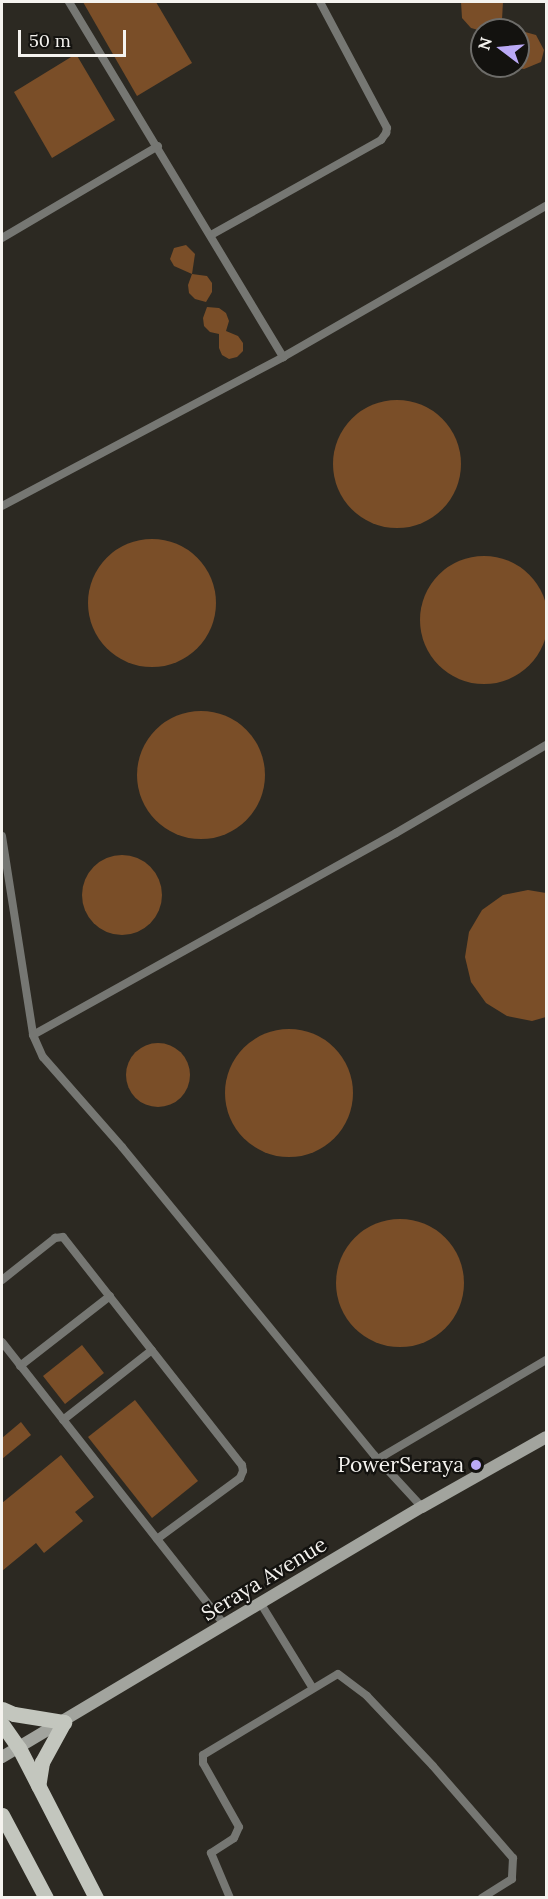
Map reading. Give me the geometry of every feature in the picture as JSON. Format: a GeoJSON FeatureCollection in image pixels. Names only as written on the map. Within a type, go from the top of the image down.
{"type":"FeatureCollection","features":[{"type":"Feature","properties":{"kind":"main road"},"geometry":{"type":"LineString","coordinates":[[2,1709],[14,1714],[64,1722],[42,1762],[38,1786]]}},
{"type":"Feature","properties":{"kind":"main road"},"geometry":{"type":"LineString","coordinates":[[2,1725],[18,1748],[96,1898]]}},
{"type":"Feature","properties":{"kind":"main road"},"geometry":{"type":"LineString","coordinates":[[2,1815],[46,1898]]}},
{"type":"Feature","properties":{"kind":"street","name":"Seraya Avenue"},"geometry":{"type":"LineString","coordinates":[[2,1757],[422,1507],[546,1437]]}},
{"type":"Feature","properties":{"kind":"lane"},"geometry":{"type":"LineString","coordinates":[[69,2],[158,146],[283,357]]}},
{"type":"Feature","properties":{"kind":"lane"},"geometry":{"type":"LineString","coordinates":[[211,235],[381,140],[386,134],[387,129],[320,2]]}},
{"type":"Feature","properties":{"kind":"lane"},"geometry":{"type":"LineString","coordinates":[[2,238],[158,146]]}},
{"type":"Feature","properties":{"kind":"lane"},"geometry":{"type":"LineString","coordinates":[[2,506],[283,357],[546,206]]}},
{"type":"Feature","properties":{"kind":"lane"},"geometry":{"type":"LineString","coordinates":[[33,1035],[385,839],[546,746]]}},
{"type":"Feature","properties":{"kind":"lane"},"geometry":{"type":"LineString","coordinates":[[2,836],[33,1035],[43,1057],[122,1147],[378,1459],[422,1507]]}},
{"type":"Feature","properties":{"kind":"lane"},"geometry":{"type":"LineString","coordinates":[[2,1280],[59,1237],[66,1240],[242,1464],[243,1471],[240,1478],[157,1539]]}},
{"type":"Feature","properties":{"kind":"lane"},"geometry":{"type":"LineString","coordinates":[[20,1366],[110,1296]]}},
{"type":"Feature","properties":{"kind":"lane"},"geometry":{"type":"LineString","coordinates":[[2,1342],[225,1625]]}},
{"type":"Feature","properties":{"kind":"lane"},"geometry":{"type":"LineString","coordinates":[[63,1420],[152,1350]]}},
{"type":"Feature","properties":{"kind":"lane"},"geometry":{"type":"LineString","coordinates":[[378,1459],[546,1360]]}},
{"type":"Feature","properties":{"kind":"lane"},"geometry":{"type":"LineString","coordinates":[[261,1604],[312,1687]]}},
{"type":"Feature","properties":{"kind":"lane"},"geometry":{"type":"LineString","coordinates":[[230,1898],[211,1853],[234,1838],[239,1827],[203,1763],[203,1755],[334,1675],[344,1676],[433,1766],[513,1858],[512,1879],[481,1898]]}},
{"type":"Feature","properties":{"kind":"building"},"geometry":{"type":"Polygon","coordinates":[[[83,2],[156,2],[192,63],[137,96],[83,2]]]}},
{"type":"Feature","properties":{"kind":"building"},"geometry":{"type":"Polygon","coordinates":[[[461,2],[503,2],[502,18],[470,18],[470,27],[462,18],[461,2]]]}},
{"type":"Feature","properties":{"kind":"building"},"geometry":{"type":"Polygon","coordinates":[[[530,33],[536,35],[544,50],[541,62],[530,67],[530,33]]]}},
{"type":"Feature","properties":{"kind":"building"},"geometry":{"type":"Polygon","coordinates":[[[76,54],[115,120],[52,158],[14,92],[76,54]]]}},
{"type":"Feature","properties":{"kind":"building"},"geometry":{"type":"Polygon","coordinates":[[[186,245],[195,254],[192,274],[174,266],[170,259],[174,248],[186,245]]]}},
{"type":"Feature","properties":{"kind":"building"},"geometry":{"type":"Polygon","coordinates":[[[192,274],[207,276],[212,283],[212,292],[206,302],[195,299],[189,293],[188,285],[192,274]]]}},
{"type":"Feature","properties":{"kind":"building"},"geometry":{"type":"Polygon","coordinates":[[[207,307],[219,308],[226,313],[229,321],[226,331],[238,336],[243,343],[243,351],[237,357],[229,359],[222,355],[219,348],[219,334],[210,332],[204,326],[203,318],[207,307]]]}},
{"type":"Feature","properties":{"kind":"building"},"geometry":{"type":"Polygon","coordinates":[[[397,400],[422,404],[443,418],[457,439],[461,464],[457,489],[443,510],[422,524],[397,528],[372,524],[351,510],[337,489],[333,464],[337,439],[351,418],[372,404],[397,400]]]}},
{"type":"Feature","properties":{"kind":"building"},"geometry":{"type":"Polygon","coordinates":[[[152,539],[177,543],[198,557],[212,578],[216,603],[212,628],[198,649],[177,663],[152,667],[127,663],[106,649],[92,628],[88,603],[92,578],[106,557],[127,543],[152,539]]]}},
{"type":"Feature","properties":{"kind":"building"},"geometry":{"type":"Polygon","coordinates":[[[484,556],[509,561],[530,574],[543,595],[548,620],[543,645],[530,666],[509,679],[484,684],[459,679],[438,666],[425,645],[420,620],[425,595],[438,574],[459,561],[484,556]]]}},
{"type":"Feature","properties":{"kind":"building"},"geometry":{"type":"Polygon","coordinates":[[[201,711],[226,715],[247,729],[261,750],[265,775],[261,800],[247,821],[226,835],[201,839],[176,835],[155,821],[141,800],[137,775],[141,750],[155,729],[176,715],[201,711]]]}},
{"type":"Feature","properties":{"kind":"building"},"geometry":{"type":"Polygon","coordinates":[[[114,855],[130,855],[144,862],[155,873],[162,887],[159,910],[144,928],[130,935],[114,935],[100,928],[89,917],[82,903],[82,887],[89,873],[100,862],[114,855]]]}},
{"type":"Feature","properties":{"kind":"building"},"geometry":{"type":"Polygon","coordinates":[[[528,890],[546,893],[546,1017],[532,1021],[507,1016],[486,1003],[471,982],[465,957],[469,932],[482,910],[503,895],[528,890]]]}},
{"type":"Feature","properties":{"kind":"building"},"geometry":{"type":"Polygon","coordinates":[[[289,1029],[314,1033],[335,1047],[349,1068],[353,1093],[349,1118],[335,1139],[314,1153],[289,1157],[264,1153],[243,1139],[229,1118],[225,1093],[229,1068],[243,1047],[264,1033],[289,1029]]]}},
{"type":"Feature","properties":{"kind":"building"},"geometry":{"type":"Polygon","coordinates":[[[158,1043],[176,1049],[184,1057],[190,1075],[184,1093],[176,1101],[158,1107],[140,1101],[132,1093],[126,1075],[132,1057],[140,1049],[158,1043]]]}},
{"type":"Feature","properties":{"kind":"building"},"geometry":{"type":"Polygon","coordinates":[[[400,1219],[425,1223],[446,1237],[460,1258],[464,1283],[460,1308],[446,1329],[425,1343],[400,1347],[375,1343],[354,1329],[340,1308],[336,1283],[340,1258],[354,1237],[375,1223],[400,1219]]]}},
{"type":"Feature","properties":{"kind":"building"},"geometry":{"type":"Polygon","coordinates":[[[82,1345],[104,1373],[65,1404],[43,1376],[82,1345]]]}},
{"type":"Feature","properties":{"kind":"building"},"geometry":{"type":"Polygon","coordinates":[[[135,1400],[198,1481],[152,1518],[88,1437],[135,1400]]]}},
{"type":"Feature","properties":{"kind":"building"},"geometry":{"type":"Polygon","coordinates":[[[21,1422],[31,1435],[2,1459],[2,1438],[21,1422]]]}},
{"type":"Feature","properties":{"kind":"building"},"geometry":{"type":"Polygon","coordinates":[[[61,1455],[94,1497],[75,1512],[83,1521],[44,1553],[36,1543],[2,1571],[2,1503],[61,1455]]]}},
{"type":"Feature","properties":{"kind":"place","name":"PowerSeraya"},"geometry":{"type":"Point","coordinates":[476,1465]}}]}
